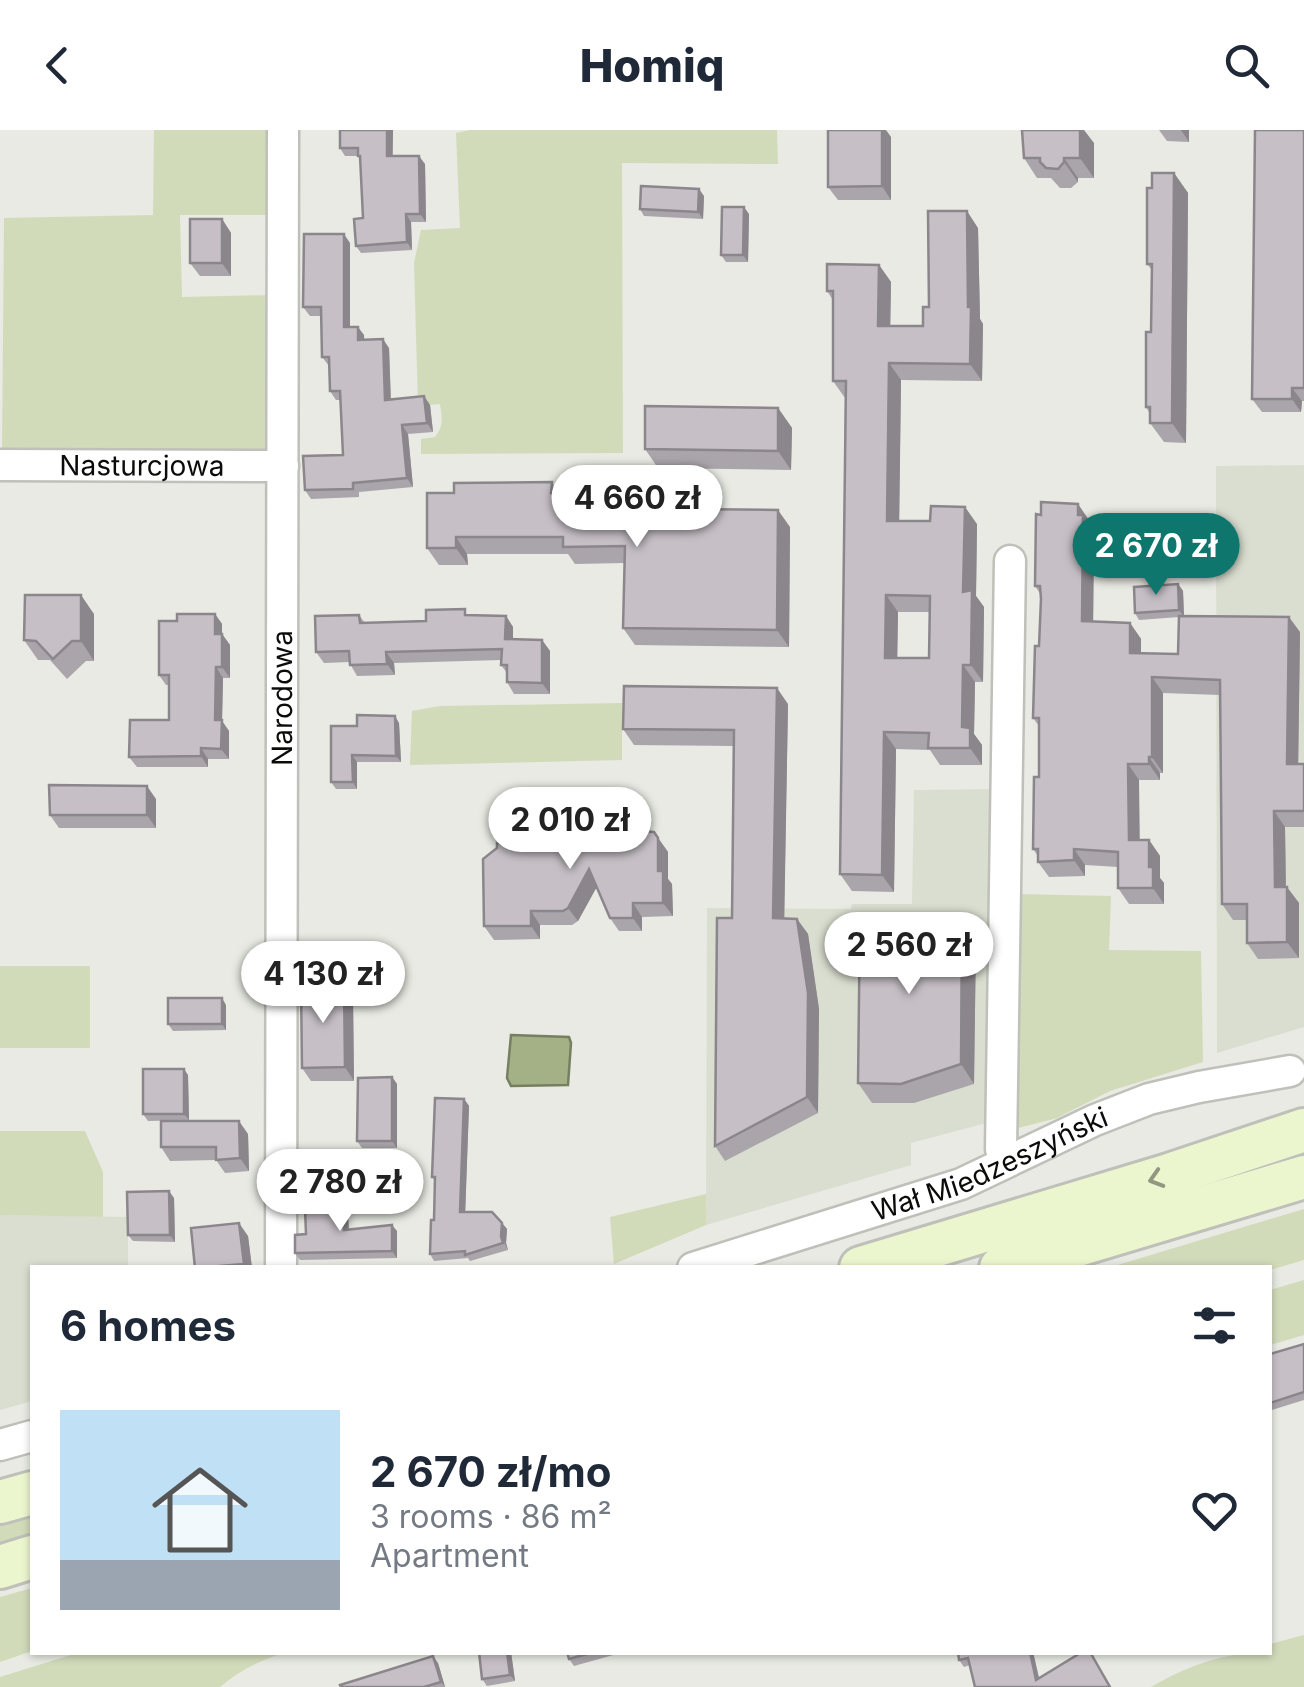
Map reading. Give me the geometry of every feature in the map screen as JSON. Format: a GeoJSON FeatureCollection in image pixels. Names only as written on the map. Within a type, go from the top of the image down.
{"type":"FeatureCollection","features":[{"type":"Feature","properties":{"kind":"main road","name":"Wał Miedzeszyński"},"geometry":{"type":"LineString","coordinates":[[871,1265],[1304,1130]]}},
{"type":"Feature","properties":{"kind":"main road"},"geometry":{"type":"LineString","coordinates":[[1011,1265],[1304,1177]]}},
{"type":"Feature","properties":{"kind":"main road"},"geometry":{"type":"LineString","coordinates":[[0,1502],[30,1494]]}},
{"type":"Feature","properties":{"kind":"main road"},"geometry":{"type":"LineString","coordinates":[[0,1567],[30,1558]]}},
{"type":"Feature","properties":{"kind":"street","name":"Narodowa"},"geometry":{"type":"LineString","coordinates":[[280,1265],[283,130]]}},
{"type":"Feature","properties":{"kind":"street","name":"Nasturcjowa"},"geometry":{"type":"LineString","coordinates":[[0,464],[283,466]]}},
{"type":"Feature","properties":{"kind":"street"},"geometry":{"type":"LineString","coordinates":[[1001,1149],[1010,561]]}},
{"type":"Feature","properties":{"kind":"street","name":"Wał Miedzeszyński"},"geometry":{"type":"LineString","coordinates":[[703,1265],[960,1184],[1149,1099],[1290,1070]]}},
{"type":"Feature","properties":{"kind":"street"},"geometry":{"type":"LineString","coordinates":[[0,1445],[30,1437]]}},
{"type":"Feature","properties":{"kind":"shaded area"},"geometry":{"type":"Polygon","coordinates":[[[154,130],[270,130],[269,215],[180,215],[182,297],[272,295],[272,457],[2,455],[4,218],[153,215],[154,130]]]}},
{"type":"Feature","properties":{"kind":"shaded area"},"geometry":{"type":"Polygon","coordinates":[[[777,130],[778,164],[622,163],[623,453],[421,454],[421,439],[435,437],[442,418],[440,404],[418,406],[414,263],[421,230],[460,228],[456,133],[777,130]]]}},
{"type":"Feature","properties":{"kind":"shaded area"},"geometry":{"type":"Polygon","coordinates":[[[1304,465],[1304,1027],[1217,1053],[1216,466],[1304,465]]]}},
{"type":"Feature","properties":{"kind":"shaded area"},"geometry":{"type":"Polygon","coordinates":[[[622,703],[622,760],[410,765],[412,711],[440,706],[622,703]]]}},
{"type":"Feature","properties":{"kind":"shaded area"},"geometry":{"type":"Polygon","coordinates":[[[998,789],[994,1121],[911,1143],[911,1165],[706,1225],[707,908],[851,909],[852,904],[912,904],[914,790],[998,789]]]}},
{"type":"Feature","properties":{"kind":"shaded area"},"geometry":{"type":"Polygon","coordinates":[[[1017,894],[1111,896],[1109,950],[1201,951],[1203,1062],[1110,1091],[1057,1118],[1014,1129],[1017,894]]]}},
{"type":"Feature","properties":{"kind":"shaded area"},"geometry":{"type":"Polygon","coordinates":[[[0,966],[90,966],[90,1048],[0,1048],[0,966]]]}},
{"type":"Feature","properties":{"kind":"shaded area"},"geometry":{"type":"Polygon","coordinates":[[[511,1035],[569,1037],[568,1085],[511,1086],[507,1078],[511,1035]]]}},
{"type":"Feature","properties":{"kind":"shaded area"},"geometry":{"type":"Polygon","coordinates":[[[0,1131],[85,1131],[103,1172],[103,1217],[0,1215],[0,1131]]]}},
{"type":"Feature","properties":{"kind":"shaded area"},"geometry":{"type":"Polygon","coordinates":[[[706,1194],[706,1225],[614,1264],[610,1217],[706,1194]]]}},
{"type":"Feature","properties":{"kind":"shaded area"},"geometry":{"type":"Polygon","coordinates":[[[1304,1209],[1304,1260],[1272,1269],[1272,1265],[1118,1265],[1304,1209]]]}},
{"type":"Feature","properties":{"kind":"shaded area"},"geometry":{"type":"Polygon","coordinates":[[[0,1215],[128,1217],[128,1265],[30,1265],[30,1402],[0,1410],[0,1215]]]}},
{"type":"Feature","properties":{"kind":"shaded area"},"geometry":{"type":"Polygon","coordinates":[[[1304,1280],[1304,1335],[1272,1344],[1272,1289],[1304,1280]]]}},
{"type":"Feature","properties":{"kind":"shaded area"},"geometry":{"type":"Polygon","coordinates":[[[30,1511],[30,1539],[0,1547],[0,1520],[30,1511]]]}},
{"type":"Feature","properties":{"kind":"shaded area"},"geometry":{"type":"Polygon","coordinates":[[[30,1589],[30,1652],[0,1662],[0,1597],[30,1589]]]}},
{"type":"Feature","properties":{"kind":"shaded area"},"geometry":{"type":"Polygon","coordinates":[[[1304,1635],[1304,1687],[1151,1687],[1208,1661],[1234,1655],[1272,1655],[1272,1643],[1304,1635]]]}},
{"type":"Feature","properties":{"kind":"shaded area"},"geometry":{"type":"Polygon","coordinates":[[[71,1655],[278,1655],[250,1667],[220,1687],[0,1687],[0,1677],[71,1655]]]}},
{"type":"Feature","properties":{"kind":"building"},"geometry":{"type":"Polygon","coordinates":[[[340,130],[387,130],[387,156],[419,156],[420,214],[406,214],[407,242],[356,246],[354,219],[363,218],[360,156],[358,148],[340,148],[340,130]]]}},
{"type":"Feature","properties":{"kind":"building"},"geometry":{"type":"Polygon","coordinates":[[[828,130],[882,130],[882,186],[828,187],[828,130]]]}},
{"type":"Feature","properties":{"kind":"building"},"geometry":{"type":"Polygon","coordinates":[[[1022,130],[1080,130],[1080,158],[1064,158],[1058,169],[1046,168],[1040,158],[1024,158],[1022,130]]]}},
{"type":"Feature","properties":{"kind":"building"},"geometry":{"type":"Polygon","coordinates":[[[1255,130],[1304,130],[1304,388],[1292,388],[1292,399],[1252,399],[1255,130]]]}},
{"type":"Feature","properties":{"kind":"building"},"geometry":{"type":"Polygon","coordinates":[[[1152,173],[1174,173],[1172,423],[1150,423],[1150,407],[1146,407],[1146,332],[1151,332],[1152,264],[1147,264],[1147,188],[1152,188],[1152,173]]]}},
{"type":"Feature","properties":{"kind":"building"},"geometry":{"type":"Polygon","coordinates":[[[641,186],[699,189],[698,212],[640,209],[641,186]]]}},
{"type":"Feature","properties":{"kind":"building"},"geometry":{"type":"Polygon","coordinates":[[[722,207],[744,207],[743,255],[721,255],[722,207]]]}},
{"type":"Feature","properties":{"kind":"building"},"geometry":{"type":"Polygon","coordinates":[[[928,211],[967,211],[970,364],[889,363],[887,521],[930,521],[931,506],[965,507],[963,592],[972,590],[971,665],[963,665],[962,727],[970,728],[970,748],[928,748],[929,733],[884,732],[882,875],[840,874],[846,381],[833,381],[833,291],[827,291],[827,264],[879,265],[878,326],[923,326],[923,307],[929,307],[928,211]],[[886,595],[885,658],[929,658],[930,596],[886,595]]]}},
{"type":"Feature","properties":{"kind":"building"},"geometry":{"type":"Polygon","coordinates":[[[190,219],[222,219],[222,263],[190,263],[190,219]]]}},
{"type":"Feature","properties":{"kind":"building"},"geometry":{"type":"Polygon","coordinates":[[[304,234],[344,234],[344,327],[358,327],[358,340],[383,339],[385,400],[424,396],[427,423],[402,425],[407,478],[353,483],[353,489],[305,490],[303,456],[343,455],[340,391],[330,391],[329,357],[322,357],[321,307],[303,307],[304,234]]]}},
{"type":"Feature","properties":{"kind":"building"},"geometry":{"type":"Polygon","coordinates":[[[645,406],[778,408],[778,451],[645,449],[645,406]]]}},
{"type":"Feature","properties":{"kind":"building"},"geometry":{"type":"Polygon","coordinates":[[[552,482],[551,493],[579,492],[579,503],[591,503],[592,508],[778,510],[777,630],[623,628],[625,546],[563,547],[563,537],[456,537],[456,548],[427,548],[427,493],[454,493],[454,483],[552,482]]]}},
{"type":"Feature","properties":{"kind":"building"},"geometry":{"type":"Polygon","coordinates":[[[1041,502],[1078,504],[1078,515],[1083,515],[1082,621],[1130,623],[1130,653],[1178,654],[1179,616],[1289,617],[1287,764],[1304,764],[1304,811],[1274,811],[1275,887],[1287,887],[1287,942],[1247,943],[1247,904],[1222,904],[1220,680],[1152,677],[1152,757],[1149,764],[1128,764],[1129,840],[1149,840],[1153,888],[1118,888],[1118,852],[1074,849],[1074,860],[1038,862],[1038,849],[1033,849],[1039,718],[1033,718],[1041,599],[1040,586],[1035,586],[1036,514],[1041,515],[1041,502]]]}},
{"type":"Feature","properties":{"kind":"building"},"geometry":{"type":"Polygon","coordinates":[[[1178,584],[1179,610],[1135,613],[1134,587],[1178,584]]]}},
{"type":"Feature","properties":{"kind":"building"},"geometry":{"type":"Polygon","coordinates":[[[25,595],[81,595],[81,641],[72,641],[53,659],[36,641],[24,640],[25,595]]]}},
{"type":"Feature","properties":{"kind":"building"},"geometry":{"type":"Polygon","coordinates":[[[465,609],[465,615],[506,616],[505,639],[542,640],[542,683],[507,682],[507,665],[501,665],[502,649],[386,652],[387,664],[350,665],[349,651],[316,652],[315,616],[359,615],[360,623],[426,621],[426,610],[465,609]]]}},
{"type":"Feature","properties":{"kind":"building"},"geometry":{"type":"Polygon","coordinates":[[[177,614],[215,614],[215,634],[222,634],[222,667],[216,667],[215,720],[222,720],[221,749],[201,748],[201,756],[129,757],[130,720],[169,720],[169,675],[159,675],[159,621],[177,621],[177,614]]]}},
{"type":"Feature","properties":{"kind":"building"},"geometry":{"type":"Polygon","coordinates":[[[624,686],[777,688],[773,918],[797,919],[808,993],[807,1097],[715,1146],[717,918],[732,918],[734,730],[623,729],[624,686]]]}},
{"type":"Feature","properties":{"kind":"building"},"geometry":{"type":"Polygon","coordinates":[[[357,715],[395,716],[396,756],[352,755],[353,782],[331,782],[331,726],[357,726],[357,715]]]}},
{"type":"Feature","properties":{"kind":"building"},"geometry":{"type":"Polygon","coordinates":[[[49,785],[147,786],[147,815],[50,815],[49,785]]]}},
{"type":"Feature","properties":{"kind":"building"},"geometry":{"type":"Polygon","coordinates":[[[561,818],[568,825],[593,820],[606,826],[623,843],[635,831],[654,832],[658,838],[658,871],[663,871],[663,903],[633,903],[633,918],[610,918],[589,869],[563,911],[531,911],[531,926],[484,926],[483,859],[497,848],[497,843],[542,841],[542,819],[561,818]]]}},
{"type":"Feature","properties":{"kind":"building"},"geometry":{"type":"Polygon","coordinates":[[[860,915],[962,916],[961,1064],[901,1084],[858,1083],[860,915]]]}},
{"type":"Feature","properties":{"kind":"building"},"geometry":{"type":"Polygon","coordinates":[[[301,984],[344,984],[345,1067],[302,1068],[301,984]]]}},
{"type":"Feature","properties":{"kind":"building"},"geometry":{"type":"Polygon","coordinates":[[[168,998],[222,998],[222,1024],[168,1024],[168,998]]]}},
{"type":"Feature","properties":{"kind":"building"},"geometry":{"type":"Polygon","coordinates":[[[143,1069],[184,1069],[184,1114],[143,1114],[143,1069]]]}},
{"type":"Feature","properties":{"kind":"building"},"geometry":{"type":"Polygon","coordinates":[[[392,1077],[392,1141],[357,1141],[358,1078],[392,1077]]]}},
{"type":"Feature","properties":{"kind":"building"},"geometry":{"type":"Polygon","coordinates":[[[435,1098],[464,1099],[460,1212],[492,1212],[502,1223],[503,1243],[465,1255],[465,1251],[430,1254],[435,1098]]]}},
{"type":"Feature","properties":{"kind":"building"},"geometry":{"type":"Polygon","coordinates":[[[161,1121],[239,1121],[240,1158],[216,1160],[216,1147],[161,1147],[161,1121]]]}},
{"type":"Feature","properties":{"kind":"building"},"geometry":{"type":"Polygon","coordinates":[[[169,1191],[170,1235],[128,1235],[127,1192],[169,1191]]]}},
{"type":"Feature","properties":{"kind":"building"},"geometry":{"type":"Polygon","coordinates":[[[344,1207],[344,1230],[392,1225],[392,1251],[295,1253],[295,1235],[306,1234],[305,1208],[344,1207]]]}},
{"type":"Feature","properties":{"kind":"building"},"geometry":{"type":"Polygon","coordinates":[[[239,1223],[244,1264],[195,1265],[191,1228],[239,1223]]]}},
{"type":"Feature","properties":{"kind":"building"},"geometry":{"type":"Polygon","coordinates":[[[1304,1344],[1304,1392],[1272,1402],[1272,1353],[1304,1344]]]}},
{"type":"Feature","properties":{"kind":"building"},"geometry":{"type":"Polygon","coordinates":[[[479,1655],[507,1655],[510,1675],[482,1679],[479,1655]]]}},
{"type":"Feature","properties":{"kind":"building"},"geometry":{"type":"Polygon","coordinates":[[[958,1655],[1031,1655],[1036,1680],[1077,1655],[1092,1655],[1110,1687],[975,1687],[968,1658],[959,1660],[958,1655]]]}},
{"type":"Feature","properties":{"kind":"building"},"geometry":{"type":"Polygon","coordinates":[[[433,1656],[441,1682],[424,1687],[340,1685],[433,1656]]]}}]}
